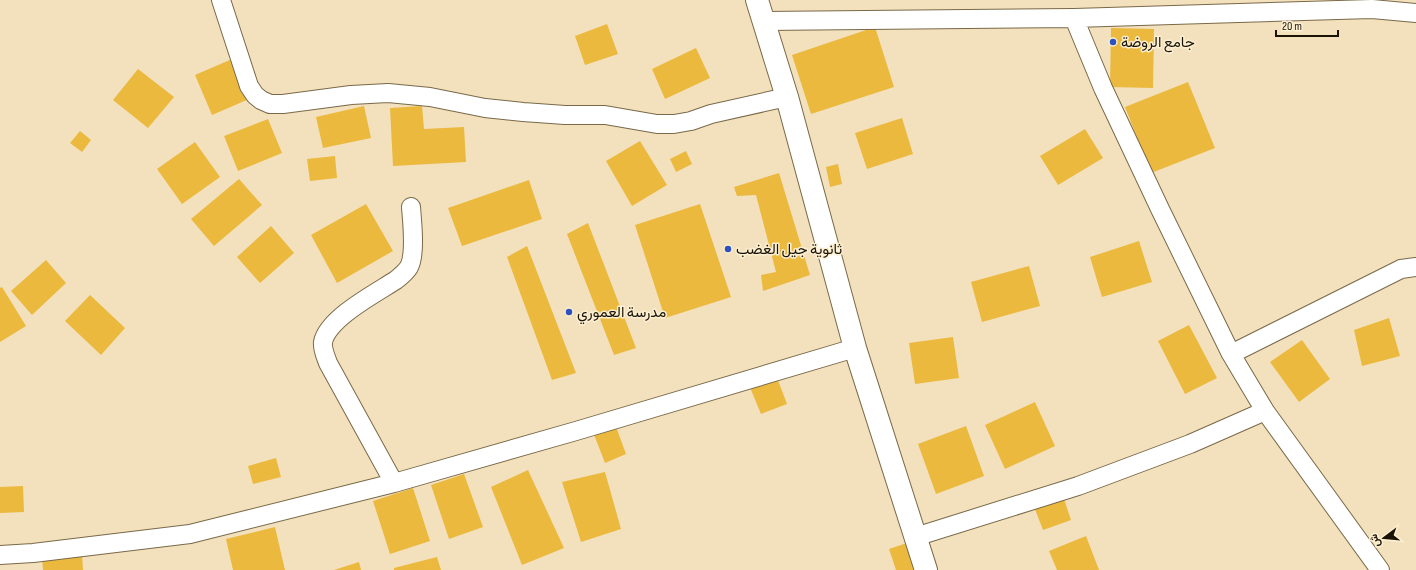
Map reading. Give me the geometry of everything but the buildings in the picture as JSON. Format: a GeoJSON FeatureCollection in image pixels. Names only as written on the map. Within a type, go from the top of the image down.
{"type":"FeatureCollection","features":[{"type":"Feature","properties":{"kind":"main road"},"geometry":{"type":"LineString","coordinates":[[757,0],[787,96],[855,348],[926,570]]}},
{"type":"Feature","properties":{"kind":"street"},"geometry":{"type":"LineString","coordinates":[[221,0],[249,86],[260,100],[270,104],[283,104],[351,95],[388,93],[430,98],[485,108],[565,115],[605,115],[657,124],[674,124],[787,96]]}},
{"type":"Feature","properties":{"kind":"street"},"geometry":{"type":"LineString","coordinates":[[764,21],[1074,18],[1372,8],[1416,13]]}},
{"type":"Feature","properties":{"kind":"street"},"geometry":{"type":"LineString","coordinates":[[1074,18],[1103,88],[1231,354],[1265,411],[1380,570]]}},
{"type":"Feature","properties":{"kind":"street"},"geometry":{"type":"LineString","coordinates":[[394,483],[328,363],[324,352],[323,343],[330,327],[342,316],[396,280],[409,267],[413,250],[411,207]]}},
{"type":"Feature","properties":{"kind":"street"},"geometry":{"type":"LineString","coordinates":[[1231,354],[1401,269],[1416,267]]}},
{"type":"Feature","properties":{"kind":"street"},"geometry":{"type":"LineString","coordinates":[[0,555],[33,553],[190,534],[394,483],[576,431],[855,348]]}},
{"type":"Feature","properties":{"kind":"street"},"geometry":{"type":"LineString","coordinates":[[915,537],[1078,486],[1190,444],[1265,411]]}},
{"type":"Feature","properties":{"kind":"place","name":"جامع الروضة"},"geometry":{"type":"Point","coordinates":[1113,42]}},
{"type":"Feature","properties":{"kind":"place","name":"ثانوية جيل الغضب"},"geometry":{"type":"Point","coordinates":[728,249]}},
{"type":"Feature","properties":{"kind":"place","name":"مدرسة العموري"},"geometry":{"type":"Point","coordinates":[569,312]}}]}
